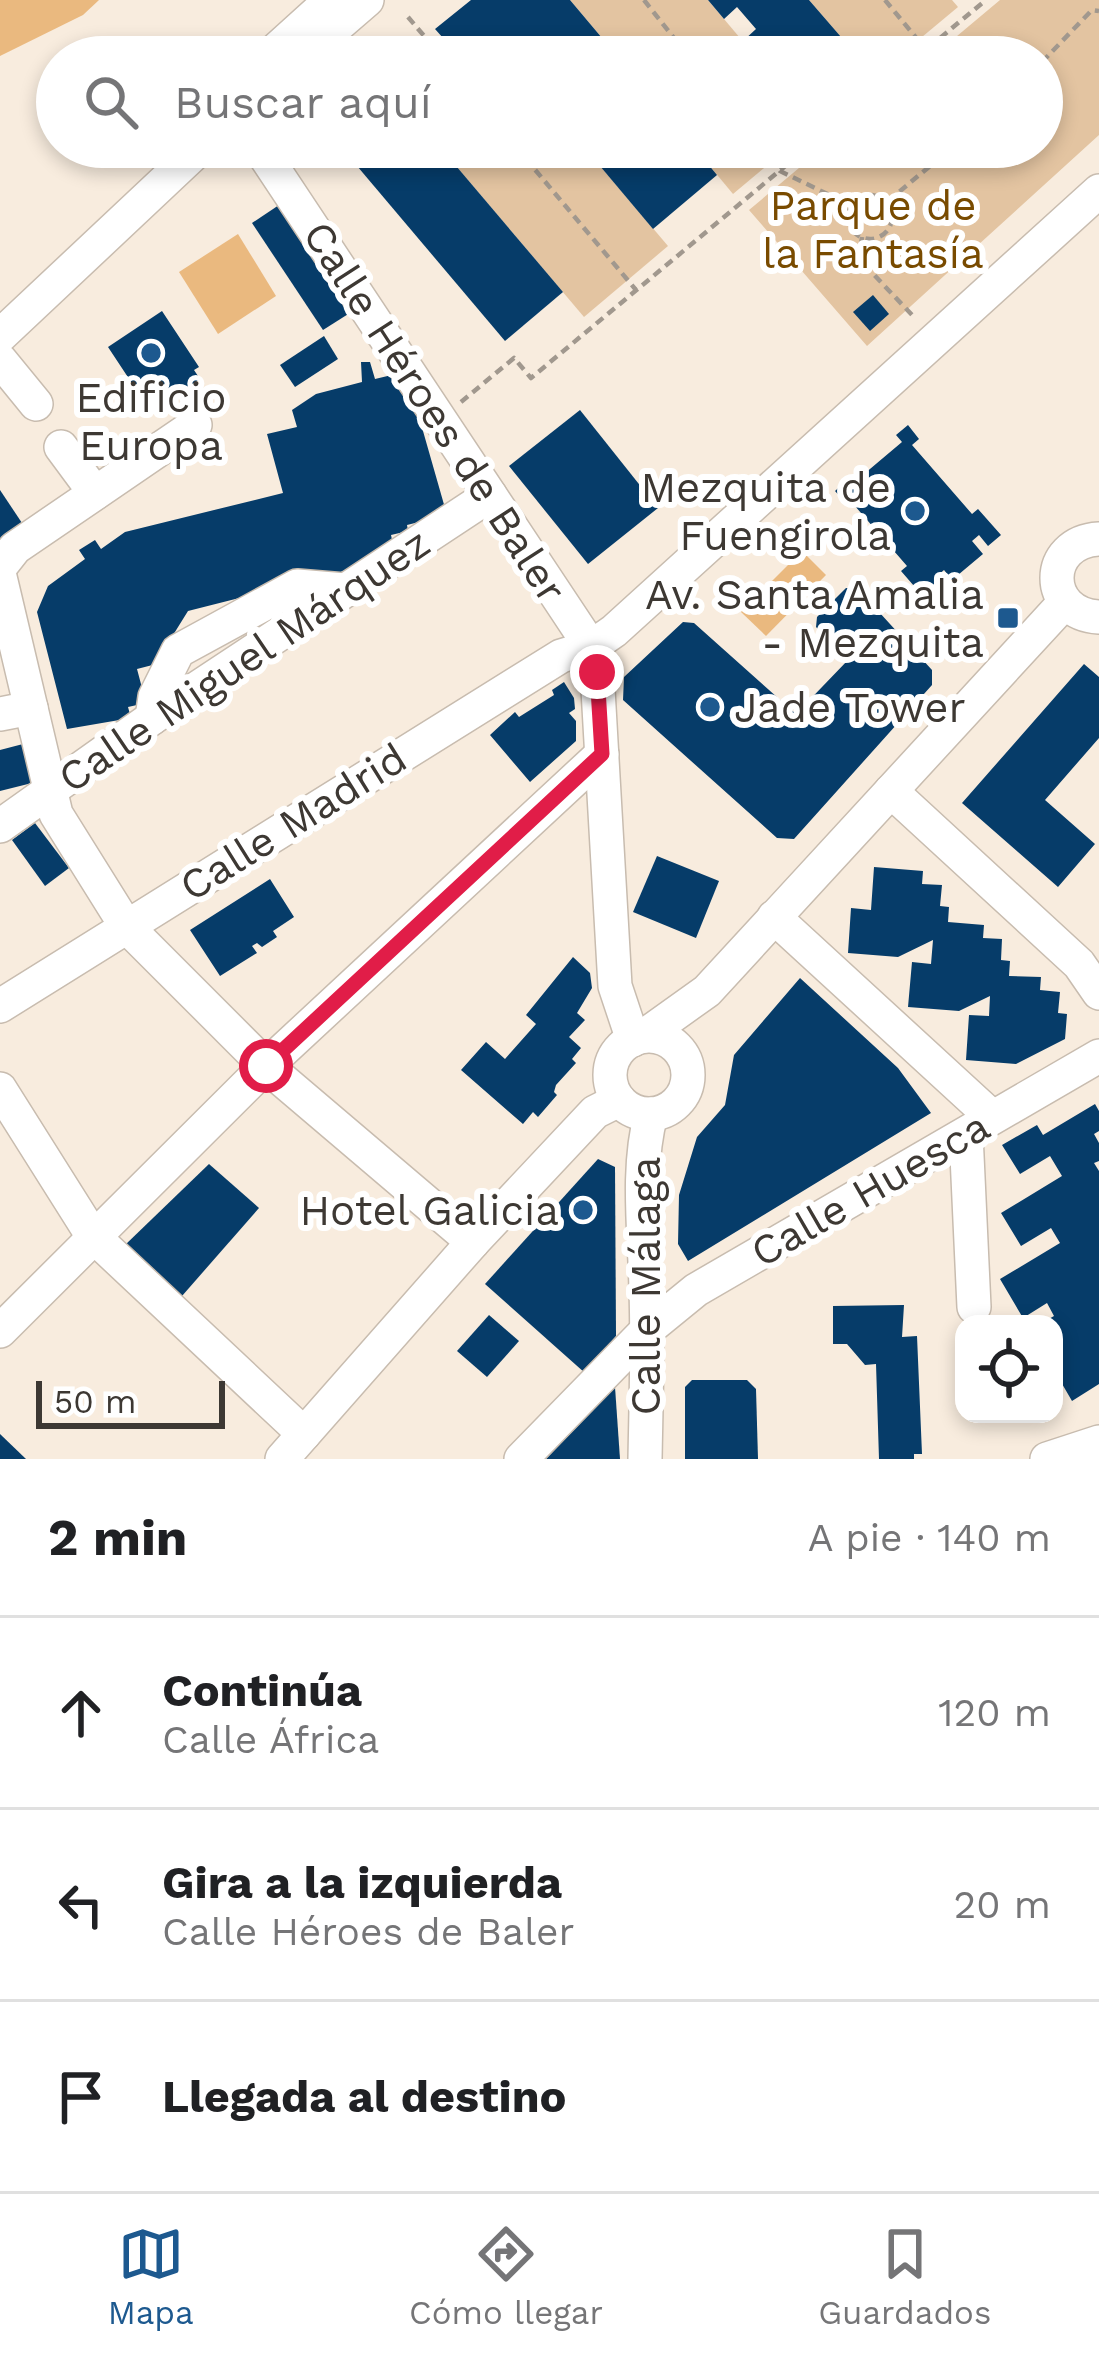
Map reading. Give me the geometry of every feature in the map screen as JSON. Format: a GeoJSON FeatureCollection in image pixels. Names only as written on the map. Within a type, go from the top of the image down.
{"type":"FeatureCollection","features":[{"type":"Feature","properties":{"kind":"street"},"geometry":{"type":"LineString","coordinates":[[291,36],[331,0]]}},
{"type":"Feature","properties":{"kind":"street"},"geometry":{"type":"LineString","coordinates":[[325,36],[367,0]]}},
{"type":"Feature","properties":{"kind":"street"},"geometry":{"type":"LineString","coordinates":[[0,308],[150,168]]}},
{"type":"Feature","properties":{"kind":"street"},"geometry":{"type":"LineString","coordinates":[[0,336],[179,168]]}},
{"type":"Feature","properties":{"kind":"street","name":"Calle Héroes de Baler"},"geometry":{"type":"LineString","coordinates":[[274,168],[591,647],[597,672],[615,986],[639,1038]]}},
{"type":"Feature","properties":{"kind":"street","name":"Calle Madrid"},"geometry":{"type":"LineString","coordinates":[[0,1006],[561,656],[591,647],[614,631],[1099,191]]}},
{"type":"Feature","properties":{"kind":"street"},"geometry":{"type":"LineString","coordinates":[[0,360],[36,404]]}},
{"type":"Feature","properties":{"kind":"street"},"geometry":{"type":"LineString","coordinates":[[0,567],[15,548],[195,424]]}},
{"type":"Feature","properties":{"kind":"street"},"geometry":{"type":"LineString","coordinates":[[61,447],[95,493]]}},
{"type":"Feature","properties":{"kind":"street","name":"Calle Miguel Márquez"},"geometry":{"type":"LineString","coordinates":[[0,826],[152,718],[203,667],[345,590],[490,495]]}},
{"type":"Feature","properties":{"kind":"street"},"geometry":{"type":"LineString","coordinates":[[392,541],[432,532]]}},
{"type":"Feature","properties":{"kind":"street"},"geometry":{"type":"LineString","coordinates":[[1099,538],[1076,543],[1061,560],[1057,582],[1065,602],[1075,611],[1099,617]]}},
{"type":"Feature","properties":{"kind":"street"},"geometry":{"type":"LineString","coordinates":[[0,577],[15,711],[56,814],[126,926],[266,1066],[473,1242]]}},
{"type":"Feature","properties":{"kind":"street"},"geometry":{"type":"LineString","coordinates":[[152,718],[155,697],[178,651],[297,586],[345,590]]}},
{"type":"Feature","properties":{"kind":"street"},"geometry":{"type":"LineString","coordinates":[[707,992],[686,1060],[687,1085],[682,1096],[663,1112],[651,1114],[639,1113],[619,1100],[610,1078],[616,1055],[707,992],[1065,602]]}},
{"type":"Feature","properties":{"kind":"street"},"geometry":{"type":"LineString","coordinates":[[0,1331],[266,1066],[602,754]]}},
{"type":"Feature","properties":{"kind":"street"},"geometry":{"type":"LineString","coordinates":[[891,791],[1079,964],[1099,993]]}},
{"type":"Feature","properties":{"kind":"street"},"geometry":{"type":"LineString","coordinates":[[774,917],[979,1125],[974,1307]]}},
{"type":"Feature","properties":{"kind":"street"},"geometry":{"type":"LineString","coordinates":[[639,1038],[669,1041],[686,1060]]}},
{"type":"Feature","properties":{"kind":"street","name":"Calle Huesca"},"geometry":{"type":"LineString","coordinates":[[521,1459],[647,1330],[696,1291],[1099,1056]]}},
{"type":"Feature","properties":{"kind":"street"},"geometry":{"type":"LineString","coordinates":[[0,1089],[92,1235],[293,1446],[473,1242],[596,1112],[619,1100]]}},
{"type":"Feature","properties":{"kind":"street","name":"Calle Málaga"},"geometry":{"type":"LineString","coordinates":[[645,1459],[643,1172],[651,1114]]}},
{"type":"Feature","properties":{"kind":"street"},"geometry":{"type":"LineString","coordinates":[[1047,1459],[1099,1442]]}},
{"type":"Feature","properties":{"kind":"path"},"geometry":{"type":"LineString","coordinates":[[644,0],[672,36]]}},
{"type":"Feature","properties":{"kind":"path"},"geometry":{"type":"LineString","coordinates":[[885,0],[915,36]]}},
{"type":"Feature","properties":{"kind":"path"},"geometry":{"type":"LineString","coordinates":[[943,36],[986,0]]}},
{"type":"Feature","properties":{"kind":"path"},"geometry":{"type":"LineString","coordinates":[[1063,42],[1095,11],[1092,0]]}},
{"type":"Feature","properties":{"kind":"path"},"geometry":{"type":"LineString","coordinates":[[408,17],[424,36]]}},
{"type":"Feature","properties":{"kind":"path"},"geometry":{"type":"LineString","coordinates":[[533,168],[635,290]]}},
{"type":"Feature","properties":{"kind":"path"},"geometry":{"type":"LineString","coordinates":[[778,168],[851,206]]}},
{"type":"Feature","properties":{"kind":"path"},"geometry":{"type":"LineString","coordinates":[[439,418],[514,358],[531,378],[784,168]]}},
{"type":"Feature","properties":{"kind":"path"},"geometry":{"type":"LineString","coordinates":[[886,202],[927,168]]}},
{"type":"Feature","properties":{"kind":"path"},"geometry":{"type":"LineString","coordinates":[[864,196],[878,196],[886,202],[892,212],[890,227],[880,237],[862,237],[850,225],[851,206],[864,196]]}},
{"type":"Feature","properties":{"kind":"path"},"geometry":{"type":"LineString","coordinates":[[862,237],[859,259],[936,340]]}},
{"type":"Feature","properties":{"kind":"green space"},"geometry":{"type":"Polygon","coordinates":[[[570,0],[708,0],[738,36],[600,36],[570,0]]]}},
{"type":"Feature","properties":{"kind":"green space"},"geometry":{"type":"Polygon","coordinates":[[[809,0],[952,0],[958,7],[923,36],[840,36],[809,0]]]}},
{"type":"Feature","properties":{"kind":"green space","name":"Parque de la Fantasía"},"geometry":{"type":"Polygon","coordinates":[[[1000,0],[1099,0],[1099,135],[1063,168],[1063,36],[957,36],[1000,0]]]}},
{"type":"Feature","properties":{"kind":"green space"},"geometry":{"type":"Polygon","coordinates":[[[458,168],[602,168],[668,246],[584,317],[458,168]]]}},
{"type":"Feature","properties":{"kind":"green space"},"geometry":{"type":"Polygon","coordinates":[[[711,168],[764,168],[733,194],[711,168]]]}},
{"type":"Feature","properties":{"kind":"green space","name":"Parque de la Fantasía"},"geometry":{"type":"Polygon","coordinates":[[[799,168],[1063,168],[867,346],[749,210],[799,168]]]}},
{"type":"Feature","properties":{"kind":"shaded area"},"geometry":{"type":"Polygon","coordinates":[[[0,0],[99,0],[83,15],[0,56],[0,0]]]}},
{"type":"Feature","properties":{"kind":"shaded area"},"geometry":{"type":"Polygon","coordinates":[[[238,234],[276,296],[218,334],[179,272],[238,234]]]}},
{"type":"Feature","properties":{"kind":"shaded area"},"geometry":{"type":"Polygon","coordinates":[[[802,551],[826,575],[766,636],[741,612],[802,551]]]}},
{"type":"Feature","properties":{"kind":"building"},"geometry":{"type":"Polygon","coordinates":[[[471,0],[570,0],[600,36],[441,36],[435,29],[471,0]]]}},
{"type":"Feature","properties":{"kind":"building"},"geometry":{"type":"Polygon","coordinates":[[[708,0],[809,0],[840,36],[748,36],[756,29],[737,7],[724,19],[708,0]]]}},
{"type":"Feature","properties":{"kind":"building"},"geometry":{"type":"Polygon","coordinates":[[[359,168],[458,168],[563,292],[505,341],[359,168]]]}},
{"type":"Feature","properties":{"kind":"building"},"geometry":{"type":"Polygon","coordinates":[[[602,168],[711,168],[717,175],[653,229],[602,168]]]}},
{"type":"Feature","properties":{"kind":"building"},"geometry":{"type":"Polygon","coordinates":[[[282,203],[353,311],[323,330],[252,223],[282,203]]]}},
{"type":"Feature","properties":{"kind":"building"},"geometry":{"type":"Polygon","coordinates":[[[873,295],[889,314],[870,331],[853,312],[873,295]]]}},
{"type":"Feature","properties":{"kind":"building","name":"Edificio Europa"},"geometry":{"type":"Polygon","coordinates":[[[162,311],[199,367],[194,370],[200,379],[161,404],[155,395],[145,403],[108,347],[162,311]]]}},
{"type":"Feature","properties":{"kind":"building"},"geometry":{"type":"Polygon","coordinates":[[[324,336],[338,359],[295,387],[280,365],[324,336]]]}},
{"type":"Feature","properties":{"kind":"building"},"geometry":{"type":"Polygon","coordinates":[[[361,362],[370,362],[375,379],[396,374],[406,405],[415,403],[447,515],[407,525],[408,531],[391,535],[394,549],[372,564],[188,611],[165,648],[168,661],[137,669],[146,703],[128,707],[131,718],[67,729],[37,612],[48,586],[85,559],[79,550],[95,540],[101,549],[125,532],[283,493],[267,434],[297,427],[292,410],[316,394],[362,382],[361,362]]]}},
{"type":"Feature","properties":{"kind":"building"},"geometry":{"type":"Polygon","coordinates":[[[580,410],[658,508],[588,564],[509,466],[580,410]]]}},
{"type":"Feature","properties":{"kind":"building","name":"Mezquita de Fuengirola"},"geometry":{"type":"Polygon","coordinates":[[[908,425],[919,439],[912,445],[972,514],[978,509],[1001,535],[988,546],[979,535],[972,541],[983,554],[952,580],[944,570],[936,577],[944,586],[927,601],[901,571],[907,566],[848,498],[844,501],[835,491],[847,480],[851,485],[902,442],[896,435],[908,425]]]}},
{"type":"Feature","properties":{"kind":"building"},"geometry":{"type":"Polygon","coordinates":[[[0,490],[24,526],[0,542],[0,490]]]}},
{"type":"Feature","properties":{"kind":"building","name":"Jade Tower"},"geometry":{"type":"Polygon","coordinates":[[[846,588],[858,589],[932,670],[932,685],[794,839],[777,838],[623,700],[624,677],[683,622],[694,623],[796,714],[848,660],[816,627],[817,617],[846,588]]]}},
{"type":"Feature","properties":{"kind":"building"},"geometry":{"type":"Polygon","coordinates":[[[1084,664],[1099,677],[1099,738],[1045,800],[1095,844],[1058,887],[962,803],[1084,664]]]}},
{"type":"Feature","properties":{"kind":"building"},"geometry":{"type":"Polygon","coordinates":[[[564,682],[574,698],[575,709],[569,713],[576,721],[576,741],[530,782],[490,735],[515,712],[519,717],[554,695],[552,690],[564,682]]]}},
{"type":"Feature","properties":{"kind":"building"},"geometry":{"type":"Polygon","coordinates":[[[23,744],[32,783],[0,791],[0,750],[23,744]]]}},
{"type":"Feature","properties":{"kind":"building"},"geometry":{"type":"Polygon","coordinates":[[[35,823],[69,868],[45,886],[12,840],[35,823]]]}},
{"type":"Feature","properties":{"kind":"building"},"geometry":{"type":"Polygon","coordinates":[[[657,856],[719,881],[696,938],[633,912],[657,856]]]}},
{"type":"Feature","properties":{"kind":"building"},"geometry":{"type":"Polygon","coordinates":[[[874,867],[923,871],[922,884],[942,885],[940,906],[949,907],[948,922],[984,925],[983,938],[1002,939],[1001,960],[1010,961],[1009,976],[1041,977],[1040,990],[1060,992],[1058,1013],[1067,1014],[1065,1039],[1016,1064],[966,1060],[969,1015],[989,1016],[990,996],[959,1011],[908,1007],[912,962],[931,964],[933,940],[898,957],[848,953],[851,908],[871,910],[874,867]]]}},
{"type":"Feature","properties":{"kind":"building"},"geometry":{"type":"Polygon","coordinates":[[[270,879],[294,917],[273,931],[277,937],[262,947],[252,946],[257,953],[220,976],[190,930],[270,879]]]}},
{"type":"Feature","properties":{"kind":"building"},"geometry":{"type":"Polygon","coordinates":[[[573,957],[590,973],[592,988],[577,1013],[585,1020],[569,1037],[581,1048],[572,1059],[576,1063],[556,1085],[557,1095],[538,1117],[533,1112],[523,1124],[461,1070],[486,1042],[505,1059],[536,1024],[526,1015],[573,957]]]}},
{"type":"Feature","properties":{"kind":"building"},"geometry":{"type":"Polygon","coordinates":[[[800,978],[898,1068],[931,1113],[688,1261],[678,1244],[679,1195],[697,1137],[725,1105],[734,1055],[800,978]]]}},
{"type":"Feature","properties":{"kind":"building"},"geometry":{"type":"Polygon","coordinates":[[[1095,1104],[1099,1111],[1099,1131],[1094,1134],[1099,1161],[1094,1163],[1099,1171],[1099,1384],[1072,1401],[1063,1386],[1063,1315],[1053,1315],[1047,1303],[1021,1315],[1000,1279],[1060,1243],[1051,1228],[1021,1246],[1001,1213],[1062,1176],[1050,1156],[1020,1174],[1002,1145],[1037,1125],[1043,1135],[1095,1104]]]}},
{"type":"Feature","properties":{"kind":"building"},"geometry":{"type":"Polygon","coordinates":[[[598,1159],[615,1167],[616,1336],[585,1373],[485,1284],[598,1159]]]}},
{"type":"Feature","properties":{"kind":"building"},"geometry":{"type":"Polygon","coordinates":[[[209,1164],[259,1208],[182,1296],[124,1246],[209,1164]]]}},
{"type":"Feature","properties":{"kind":"building"},"geometry":{"type":"Polygon","coordinates":[[[904,1305],[902,1337],[917,1336],[922,1454],[914,1454],[914,1459],[879,1459],[876,1364],[865,1365],[847,1344],[833,1344],[833,1306],[904,1305]]]}},
{"type":"Feature","properties":{"kind":"building"},"geometry":{"type":"Polygon","coordinates":[[[489,1315],[519,1341],[487,1377],[457,1351],[489,1315]]]}},
{"type":"Feature","properties":{"kind":"building"},"geometry":{"type":"Polygon","coordinates":[[[692,1380],[747,1380],[756,1389],[758,1459],[685,1459],[685,1387],[692,1380]]]}},
{"type":"Feature","properties":{"kind":"building"},"geometry":{"type":"Polygon","coordinates":[[[615,1387],[620,1459],[546,1459],[615,1387]]]}},
{"type":"Feature","properties":{"kind":"building"},"geometry":{"type":"Polygon","coordinates":[[[0,1434],[26,1459],[0,1459],[0,1434]]]}},
{"type":"Feature","properties":{"kind":"place","name":"Edificio Europa"},"geometry":{"type":"Point","coordinates":[151,353]}},
{"type":"Feature","properties":{"kind":"place","name":"Mezquita de Fuengirola"},"geometry":{"type":"Point","coordinates":[915,511]}},
{"type":"Feature","properties":{"kind":"place","name":"Av. Santa Amalia - Mezquita"},"geometry":{"type":"Point","coordinates":[1008,618]}},
{"type":"Feature","properties":{"kind":"place","name":"Jade Tower"},"geometry":{"type":"Point","coordinates":[710,707]}},
{"type":"Feature","properties":{"kind":"place","name":"Hotel Galicia"},"geometry":{"type":"Point","coordinates":[583,1210]}},
{"type":"Feature","properties":{"kind":"route"},"geometry":{"type":"LineString","coordinates":[[266,1066],[602,754],[597,672]]}}]}
